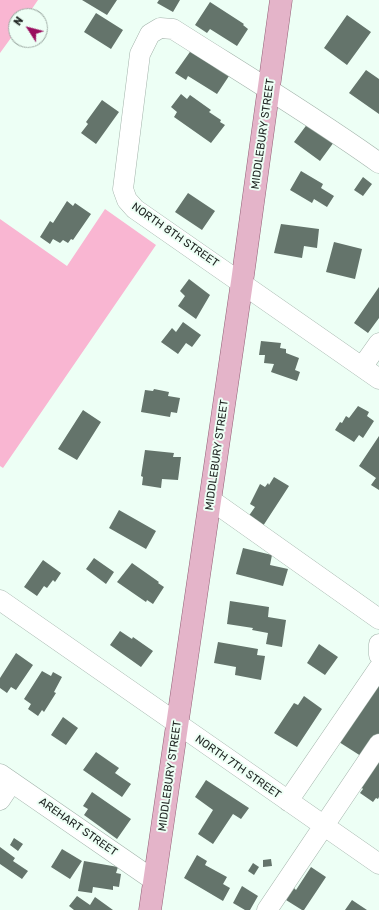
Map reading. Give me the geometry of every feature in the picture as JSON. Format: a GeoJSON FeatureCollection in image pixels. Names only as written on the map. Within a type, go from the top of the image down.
{"type":"FeatureCollection","features":[{"type":"Feature","properties":{"kind":"main road","name":"MIDDLEBURY STREET"},"geometry":{"type":"LineString","coordinates":[[150,910],[211,500],[282,0]]}},
{"type":"Feature","properties":{"kind":"street","name":"NORTH 8TH STREET"},"geometry":{"type":"LineString","coordinates":[[379,163],[295,105],[269,91],[173,29],[160,28],[150,34],[140,54],[123,189],[127,200],[135,209],[242,282],[379,379]]}},
{"type":"Feature","properties":{"kind":"street"},"geometry":{"type":"LineString","coordinates":[[362,367],[379,342]]}},
{"type":"Feature","properties":{"kind":"street"},"geometry":{"type":"LineString","coordinates":[[211,500],[379,619]]}},
{"type":"Feature","properties":{"kind":"street","name":"NORTH 7TH STREET"},"geometry":{"type":"LineString","coordinates":[[0,600],[177,725],[379,864]]}},
{"type":"Feature","properties":{"kind":"street"},"geometry":{"type":"LineString","coordinates":[[379,644],[379,655]]}},
{"type":"Feature","properties":{"kind":"street"},"geometry":{"type":"LineString","coordinates":[[288,801],[379,668]]}},
{"type":"Feature","properties":{"kind":"street"},"geometry":{"type":"LineString","coordinates":[[267,910],[379,744]]}},
{"type":"Feature","properties":{"kind":"street"},"geometry":{"type":"LineString","coordinates":[[0,800],[6,778]]}},
{"type":"Feature","properties":{"kind":"street","name":"AREHART STREET"},"geometry":{"type":"LineString","coordinates":[[6,778],[155,881]]}},
{"type":"Feature","properties":{"kind":"shaded area"},"geometry":{"type":"Polygon","coordinates":[[[0,0],[38,0],[32,8],[8,8],[8,42],[0,53],[0,0]]]}},
{"type":"Feature","properties":{"kind":"shaded area"},"geometry":{"type":"Polygon","coordinates":[[[105,209],[156,245],[3,468],[0,466],[0,219],[67,266],[105,209]]]}},
{"type":"Feature","properties":{"kind":"building"},"geometry":{"type":"Polygon","coordinates":[[[82,0],[117,0],[107,15],[82,0]]]}},
{"type":"Feature","properties":{"kind":"building"},"geometry":{"type":"Polygon","coordinates":[[[159,0],[180,0],[173,12],[157,3],[159,0]]]}},
{"type":"Feature","properties":{"kind":"building"},"geometry":{"type":"Polygon","coordinates":[[[210,2],[244,24],[243,25],[248,29],[237,46],[210,29],[207,33],[195,25],[210,2]]]}},
{"type":"Feature","properties":{"kind":"building"},"geometry":{"type":"Polygon","coordinates":[[[96,13],[123,30],[111,49],[84,32],[96,13]]]}},
{"type":"Feature","properties":{"kind":"building"},"geometry":{"type":"Polygon","coordinates":[[[347,15],[371,32],[347,65],[324,48],[347,15]]]}},
{"type":"Feature","properties":{"kind":"building"},"geometry":{"type":"Polygon","coordinates":[[[192,49],[229,76],[217,94],[188,76],[186,80],[175,73],[192,49]]]}},
{"type":"Feature","properties":{"kind":"building"},"geometry":{"type":"Polygon","coordinates":[[[366,70],[379,79],[379,114],[349,93],[366,70]]]}},
{"type":"Feature","properties":{"kind":"building"},"geometry":{"type":"Polygon","coordinates":[[[181,94],[187,99],[190,95],[211,110],[209,112],[221,120],[220,122],[225,125],[211,143],[174,117],[177,112],[171,107],[181,94]]]}},
{"type":"Feature","properties":{"kind":"building"},"geometry":{"type":"Polygon","coordinates":[[[102,100],[119,112],[96,144],[81,133],[88,124],[86,122],[102,100]]]}},
{"type":"Feature","properties":{"kind":"building"},"geometry":{"type":"Polygon","coordinates":[[[308,123],[334,142],[320,161],[294,142],[308,123]]]}},
{"type":"Feature","properties":{"kind":"building"},"geometry":{"type":"Polygon","coordinates":[[[301,171],[323,184],[321,188],[334,196],[327,207],[314,199],[312,203],[290,190],[301,171]]]}},
{"type":"Feature","properties":{"kind":"building"},"geometry":{"type":"Polygon","coordinates":[[[363,177],[372,184],[363,196],[354,190],[363,177]]]}},
{"type":"Feature","properties":{"kind":"building"},"geometry":{"type":"Polygon","coordinates":[[[188,193],[215,211],[202,230],[175,212],[188,193]]]}},
{"type":"Feature","properties":{"kind":"building"},"geometry":{"type":"Polygon","coordinates":[[[67,201],[73,206],[75,203],[91,214],[73,240],[71,239],[68,243],[63,240],[60,243],[53,239],[50,244],[40,237],[50,221],[53,223],[67,201]]]}},
{"type":"Feature","properties":{"kind":"building"},"geometry":{"type":"Polygon","coordinates":[[[281,224],[319,229],[317,248],[304,246],[302,258],[274,253],[281,224]]]}},
{"type":"Feature","properties":{"kind":"building"},"geometry":{"type":"Polygon","coordinates":[[[334,242],[362,249],[355,279],[326,272],[334,242]]]}},
{"type":"Feature","properties":{"kind":"building"},"geometry":{"type":"Polygon","coordinates":[[[189,279],[210,295],[196,319],[178,306],[185,296],[180,291],[189,279]]]}},
{"type":"Feature","properties":{"kind":"building"},"geometry":{"type":"Polygon","coordinates":[[[379,287],[379,318],[368,333],[354,323],[379,287]]]}},
{"type":"Feature","properties":{"kind":"building"},"geometry":{"type":"Polygon","coordinates":[[[183,322],[201,335],[192,347],[186,343],[178,354],[161,342],[172,328],[176,332],[183,322]]]}},
{"type":"Feature","properties":{"kind":"building"},"geometry":{"type":"Polygon","coordinates":[[[261,341],[281,343],[280,348],[286,349],[286,353],[299,358],[295,370],[300,372],[297,381],[271,372],[274,364],[264,363],[265,355],[259,355],[261,341]]]}},
{"type":"Feature","properties":{"kind":"building"},"geometry":{"type":"Polygon","coordinates":[[[154,389],[169,392],[168,396],[180,398],[177,413],[171,412],[170,417],[141,412],[145,390],[153,391],[154,389]]]}},
{"type":"Feature","properties":{"kind":"building"},"geometry":{"type":"Polygon","coordinates":[[[358,406],[369,412],[367,416],[374,421],[363,438],[359,435],[354,442],[335,430],[340,422],[342,423],[346,416],[349,418],[358,406]]]}},
{"type":"Feature","properties":{"kind":"building"},"geometry":{"type":"Polygon","coordinates":[[[83,410],[101,422],[77,460],[58,449],[83,410]]]}},
{"type":"Feature","properties":{"kind":"building"},"geometry":{"type":"Polygon","coordinates":[[[379,436],[379,490],[371,485],[376,478],[359,466],[379,436]]]}},
{"type":"Feature","properties":{"kind":"building"},"geometry":{"type":"Polygon","coordinates":[[[145,450],[174,453],[173,457],[181,457],[178,480],[162,479],[161,488],[142,485],[143,477],[141,476],[145,450]]]}},
{"type":"Feature","properties":{"kind":"building"},"geometry":{"type":"Polygon","coordinates":[[[274,477],[289,486],[263,526],[248,517],[255,507],[250,504],[260,484],[265,487],[268,483],[269,485],[274,477]]]}},
{"type":"Feature","properties":{"kind":"building"},"geometry":{"type":"Polygon","coordinates":[[[119,510],[156,531],[146,549],[109,528],[119,510]]]}},
{"type":"Feature","properties":{"kind":"building"},"geometry":{"type":"Polygon","coordinates":[[[243,548],[272,555],[270,565],[288,569],[283,586],[236,574],[243,548]]]}},
{"type":"Feature","properties":{"kind":"building"},"geometry":{"type":"Polygon","coordinates":[[[94,558],[114,572],[106,584],[86,569],[94,558]]]}},
{"type":"Feature","properties":{"kind":"building"},"geometry":{"type":"Polygon","coordinates":[[[43,560],[61,573],[55,582],[53,580],[47,588],[44,586],[37,596],[24,587],[43,560]]]}},
{"type":"Feature","properties":{"kind":"building"},"geometry":{"type":"Polygon","coordinates":[[[132,563],[164,587],[153,604],[147,600],[146,602],[117,582],[132,563]]]}},
{"type":"Feature","properties":{"kind":"building"},"geometry":{"type":"Polygon","coordinates":[[[230,601],[269,607],[268,617],[286,620],[282,647],[266,644],[268,633],[252,630],[253,628],[227,624],[230,601]]]}},
{"type":"Feature","properties":{"kind":"building"},"geometry":{"type":"Polygon","coordinates":[[[120,631],[132,639],[133,637],[153,651],[141,667],[110,645],[120,631]]]}},
{"type":"Feature","properties":{"kind":"building"},"geometry":{"type":"Polygon","coordinates":[[[218,642],[258,649],[257,655],[265,656],[261,680],[235,675],[236,667],[214,663],[218,642]]]}},
{"type":"Feature","properties":{"kind":"building"},"geometry":{"type":"Polygon","coordinates":[[[319,644],[338,657],[325,675],[307,663],[319,644]]]}},
{"type":"Feature","properties":{"kind":"building"},"geometry":{"type":"Polygon","coordinates":[[[16,653],[33,665],[16,690],[11,687],[7,693],[0,688],[0,678],[16,653]]]}},
{"type":"Feature","properties":{"kind":"building"},"geometry":{"type":"Polygon","coordinates":[[[42,671],[51,676],[53,672],[62,677],[54,692],[56,693],[44,712],[42,710],[38,716],[28,709],[31,704],[24,699],[42,671]]]}},
{"type":"Feature","properties":{"kind":"building"},"geometry":{"type":"Polygon","coordinates":[[[379,682],[379,734],[364,758],[339,742],[379,682]]]}},
{"type":"Feature","properties":{"kind":"building"},"geometry":{"type":"Polygon","coordinates":[[[304,696],[322,709],[297,747],[274,733],[294,703],[298,705],[304,696]]]}},
{"type":"Feature","properties":{"kind":"building"},"geometry":{"type":"Polygon","coordinates":[[[63,717],[78,728],[66,745],[51,735],[63,717]]]}},
{"type":"Feature","properties":{"kind":"building"},"geometry":{"type":"Polygon","coordinates":[[[96,752],[119,768],[115,773],[131,784],[122,797],[83,770],[96,752]]]}},
{"type":"Feature","properties":{"kind":"building"},"geometry":{"type":"Polygon","coordinates":[[[379,758],[379,797],[373,802],[360,793],[363,789],[361,787],[379,758]]]}},
{"type":"Feature","properties":{"kind":"building"},"geometry":{"type":"Polygon","coordinates":[[[206,780],[249,808],[241,819],[233,814],[213,844],[198,834],[213,810],[195,797],[206,780]]]}},
{"type":"Feature","properties":{"kind":"building"},"geometry":{"type":"Polygon","coordinates":[[[92,792],[131,819],[117,839],[84,815],[88,809],[83,806],[92,792]]]}},
{"type":"Feature","properties":{"kind":"building"},"geometry":{"type":"Polygon","coordinates":[[[14,838],[23,844],[18,851],[10,845],[14,838]]]}},
{"type":"Feature","properties":{"kind":"building"},"geometry":{"type":"Polygon","coordinates":[[[0,847],[15,858],[13,861],[28,871],[22,879],[0,864],[0,847]]]}},
{"type":"Feature","properties":{"kind":"building"},"geometry":{"type":"Polygon","coordinates":[[[62,849],[82,861],[70,879],[51,867],[62,849]]]}},
{"type":"Feature","properties":{"kind":"building"},"geometry":{"type":"Polygon","coordinates":[[[197,855],[207,861],[205,865],[227,877],[223,884],[230,888],[223,901],[184,878],[197,855]]]}},
{"type":"Feature","properties":{"kind":"building"},"geometry":{"type":"Polygon","coordinates":[[[271,859],[272,866],[263,867],[263,860],[271,859]]]}},
{"type":"Feature","properties":{"kind":"building"},"geometry":{"type":"Polygon","coordinates":[[[84,861],[118,867],[116,873],[121,874],[119,887],[113,886],[113,890],[93,887],[92,893],[78,891],[84,861]]]}},
{"type":"Feature","properties":{"kind":"building"},"geometry":{"type":"Polygon","coordinates":[[[253,863],[259,867],[254,875],[248,871],[253,863]]]}},
{"type":"Feature","properties":{"kind":"building"},"geometry":{"type":"Polygon","coordinates":[[[311,867],[326,877],[304,910],[302,910],[286,900],[294,888],[296,890],[311,867]]]}},
{"type":"Feature","properties":{"kind":"building"},"geometry":{"type":"Polygon","coordinates":[[[242,886],[258,896],[250,910],[245,910],[233,903],[242,886]]]}},
{"type":"Feature","properties":{"kind":"building"},"geometry":{"type":"Polygon","coordinates":[[[77,896],[90,905],[95,897],[113,910],[74,910],[69,906],[77,896]]]}},
{"type":"Feature","properties":{"kind":"building"},"geometry":{"type":"Polygon","coordinates":[[[352,900],[367,910],[345,910],[352,900]]]}}]}
